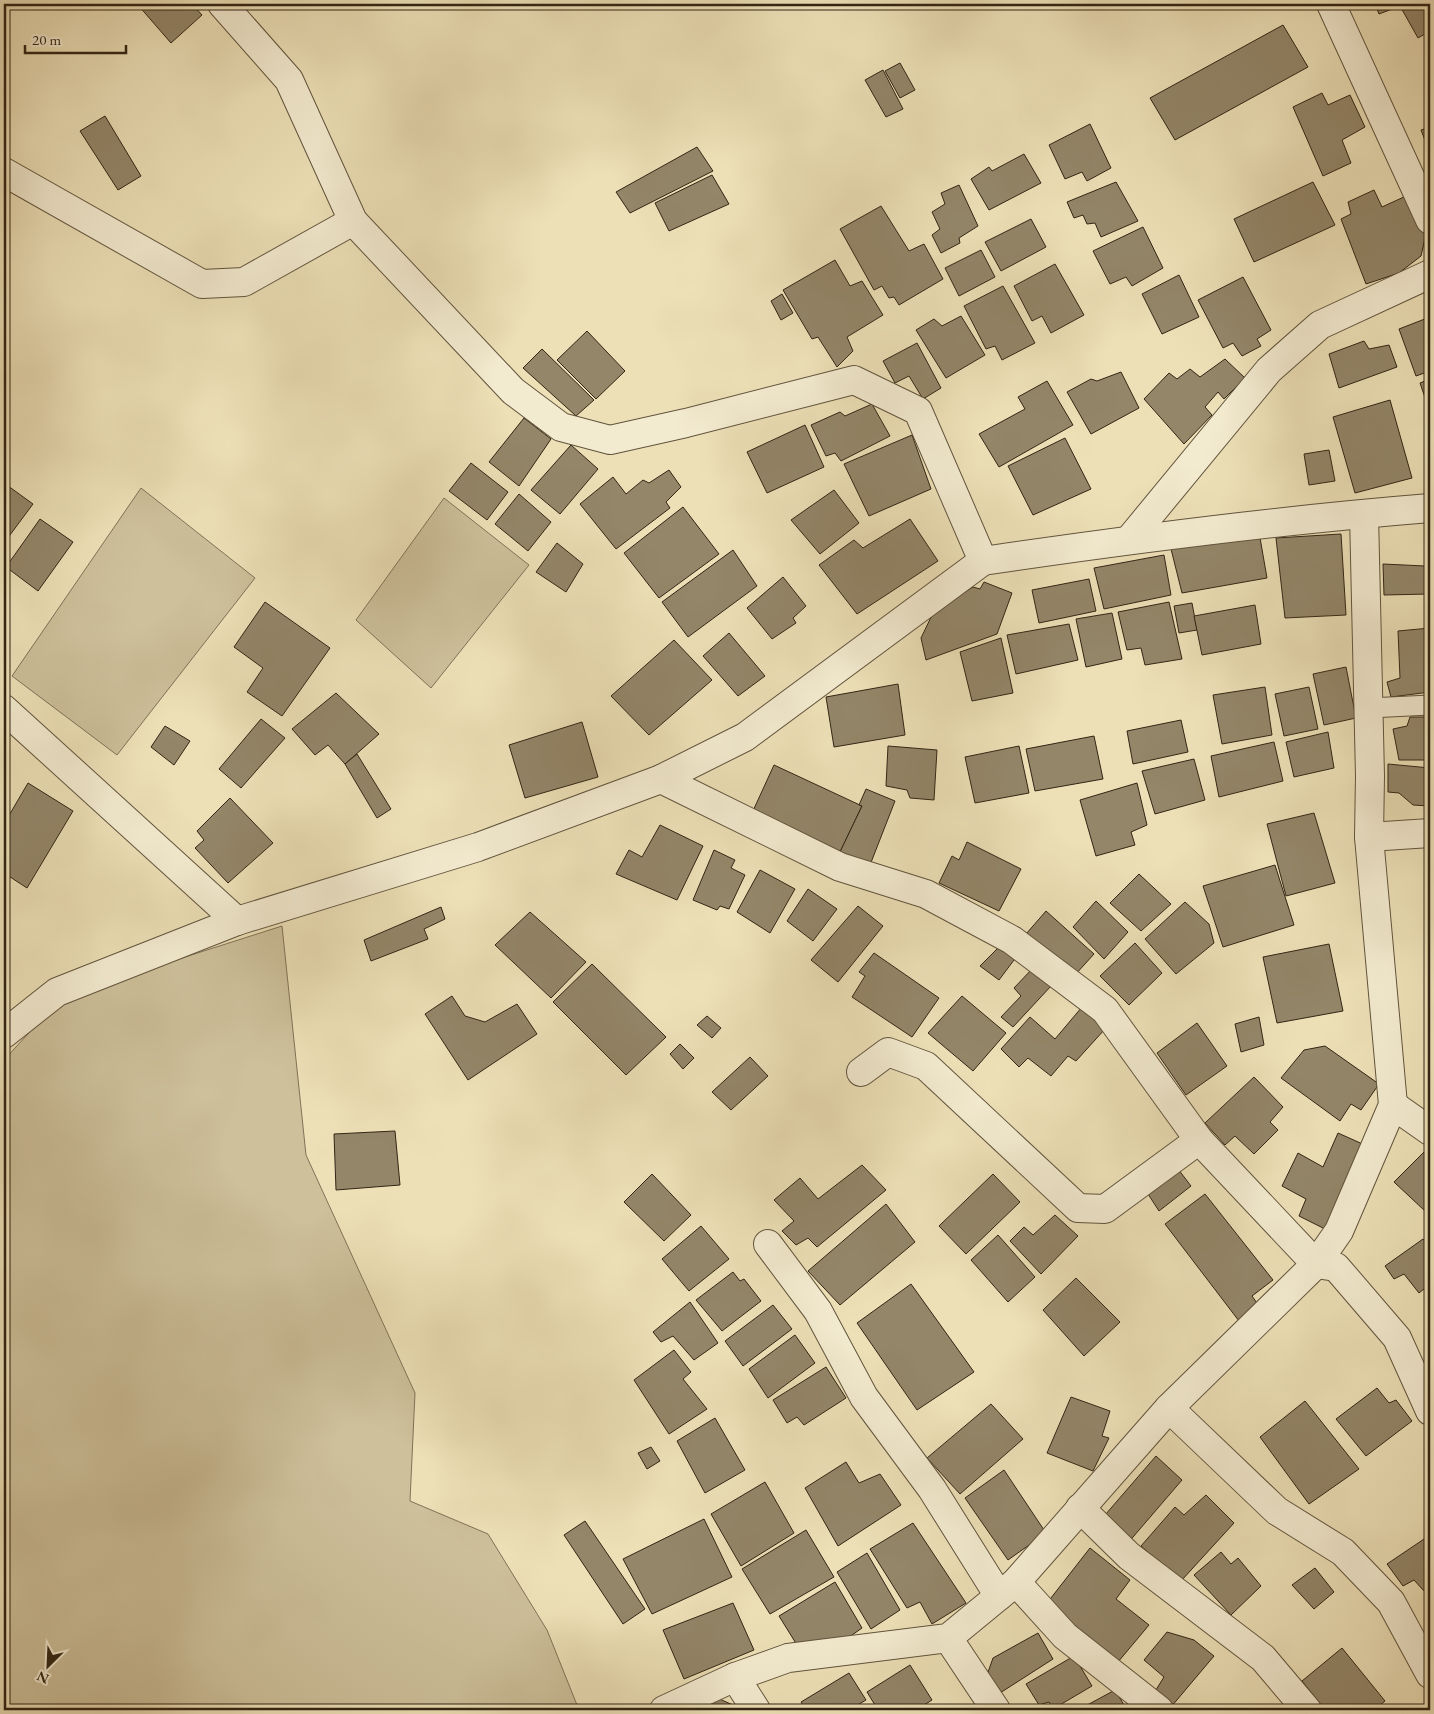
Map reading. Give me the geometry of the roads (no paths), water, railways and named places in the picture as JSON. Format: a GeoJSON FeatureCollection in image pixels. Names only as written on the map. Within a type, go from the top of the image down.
{"type":"FeatureCollection","features":[{"type":"Feature","properties":{"kind":"street"},"geometry":{"type":"LineString","coordinates":[[222,4],[289,80],[353,221],[513,391],[561,427],[610,440],[686,423],[854,380],[918,411],[983,561]]}},
{"type":"Feature","properties":{"kind":"street"},"geometry":{"type":"LineString","coordinates":[[1331,4],[1430,220]]}},
{"type":"Feature","properties":{"kind":"street"},"geometry":{"type":"LineString","coordinates":[[4,172],[202,284],[244,282],[353,221]]}},
{"type":"Feature","properties":{"kind":"street"},"geometry":{"type":"LineString","coordinates":[[1128,540],[1269,370],[1320,325],[1430,274]]}},
{"type":"Feature","properties":{"kind":"street"},"geometry":{"type":"LineString","coordinates":[[4,1034],[57,992],[237,921],[478,847],[661,779],[745,737],[983,561],[1128,540],[1430,508]]}},
{"type":"Feature","properties":{"kind":"street"},"geometry":{"type":"LineString","coordinates":[[664,1710],[735,1677],[788,1658],[948,1638],[1008,1589],[1169,1408],[1316,1264],[1340,1231],[1393,1105],[1369,837],[1369,708],[1364,514]]}},
{"type":"Feature","properties":{"kind":"street"},"geometry":{"type":"LineString","coordinates":[[4,709],[237,921]]}},
{"type":"Feature","properties":{"kind":"street"},"geometry":{"type":"LineString","coordinates":[[661,779],[840,867],[926,894],[1012,940],[1105,1010],[1199,1140],[1316,1264],[1336,1266],[1397,1338],[1430,1410]]}},
{"type":"Feature","properties":{"kind":"street"},"geometry":{"type":"LineString","coordinates":[[1369,837],[1430,833]]}},
{"type":"Feature","properties":{"kind":"street"},"geometry":{"type":"LineString","coordinates":[[861,1072],[888,1052],[926,1066],[1078,1208],[1105,1209],[1199,1140]]}},
{"type":"Feature","properties":{"kind":"street"},"geometry":{"type":"LineString","coordinates":[[1393,1105],[1430,1131]]}},
{"type":"Feature","properties":{"kind":"street"},"geometry":{"type":"LineString","coordinates":[[768,1244],[818,1311],[864,1397],[1008,1589],[1159,1710]]}},
{"type":"Feature","properties":{"kind":"street"},"geometry":{"type":"LineString","coordinates":[[1169,1408],[1277,1511],[1343,1552],[1391,1602],[1430,1674]]}},
{"type":"Feature","properties":{"kind":"street"},"geometry":{"type":"LineString","coordinates":[[1080,1508],[1129,1556],[1263,1658],[1307,1710]]}},
{"type":"Feature","properties":{"kind":"street"},"geometry":{"type":"LineString","coordinates":[[948,1638],[996,1710]]}},
{"type":"Feature","properties":{"kind":"street"},"geometry":{"type":"LineString","coordinates":[[735,1677],[756,1710]]}},
{"type":"Feature","properties":{"kind":"lane"},"geometry":{"type":"LineString","coordinates":[[1369,708],[1430,705]]}}]}
